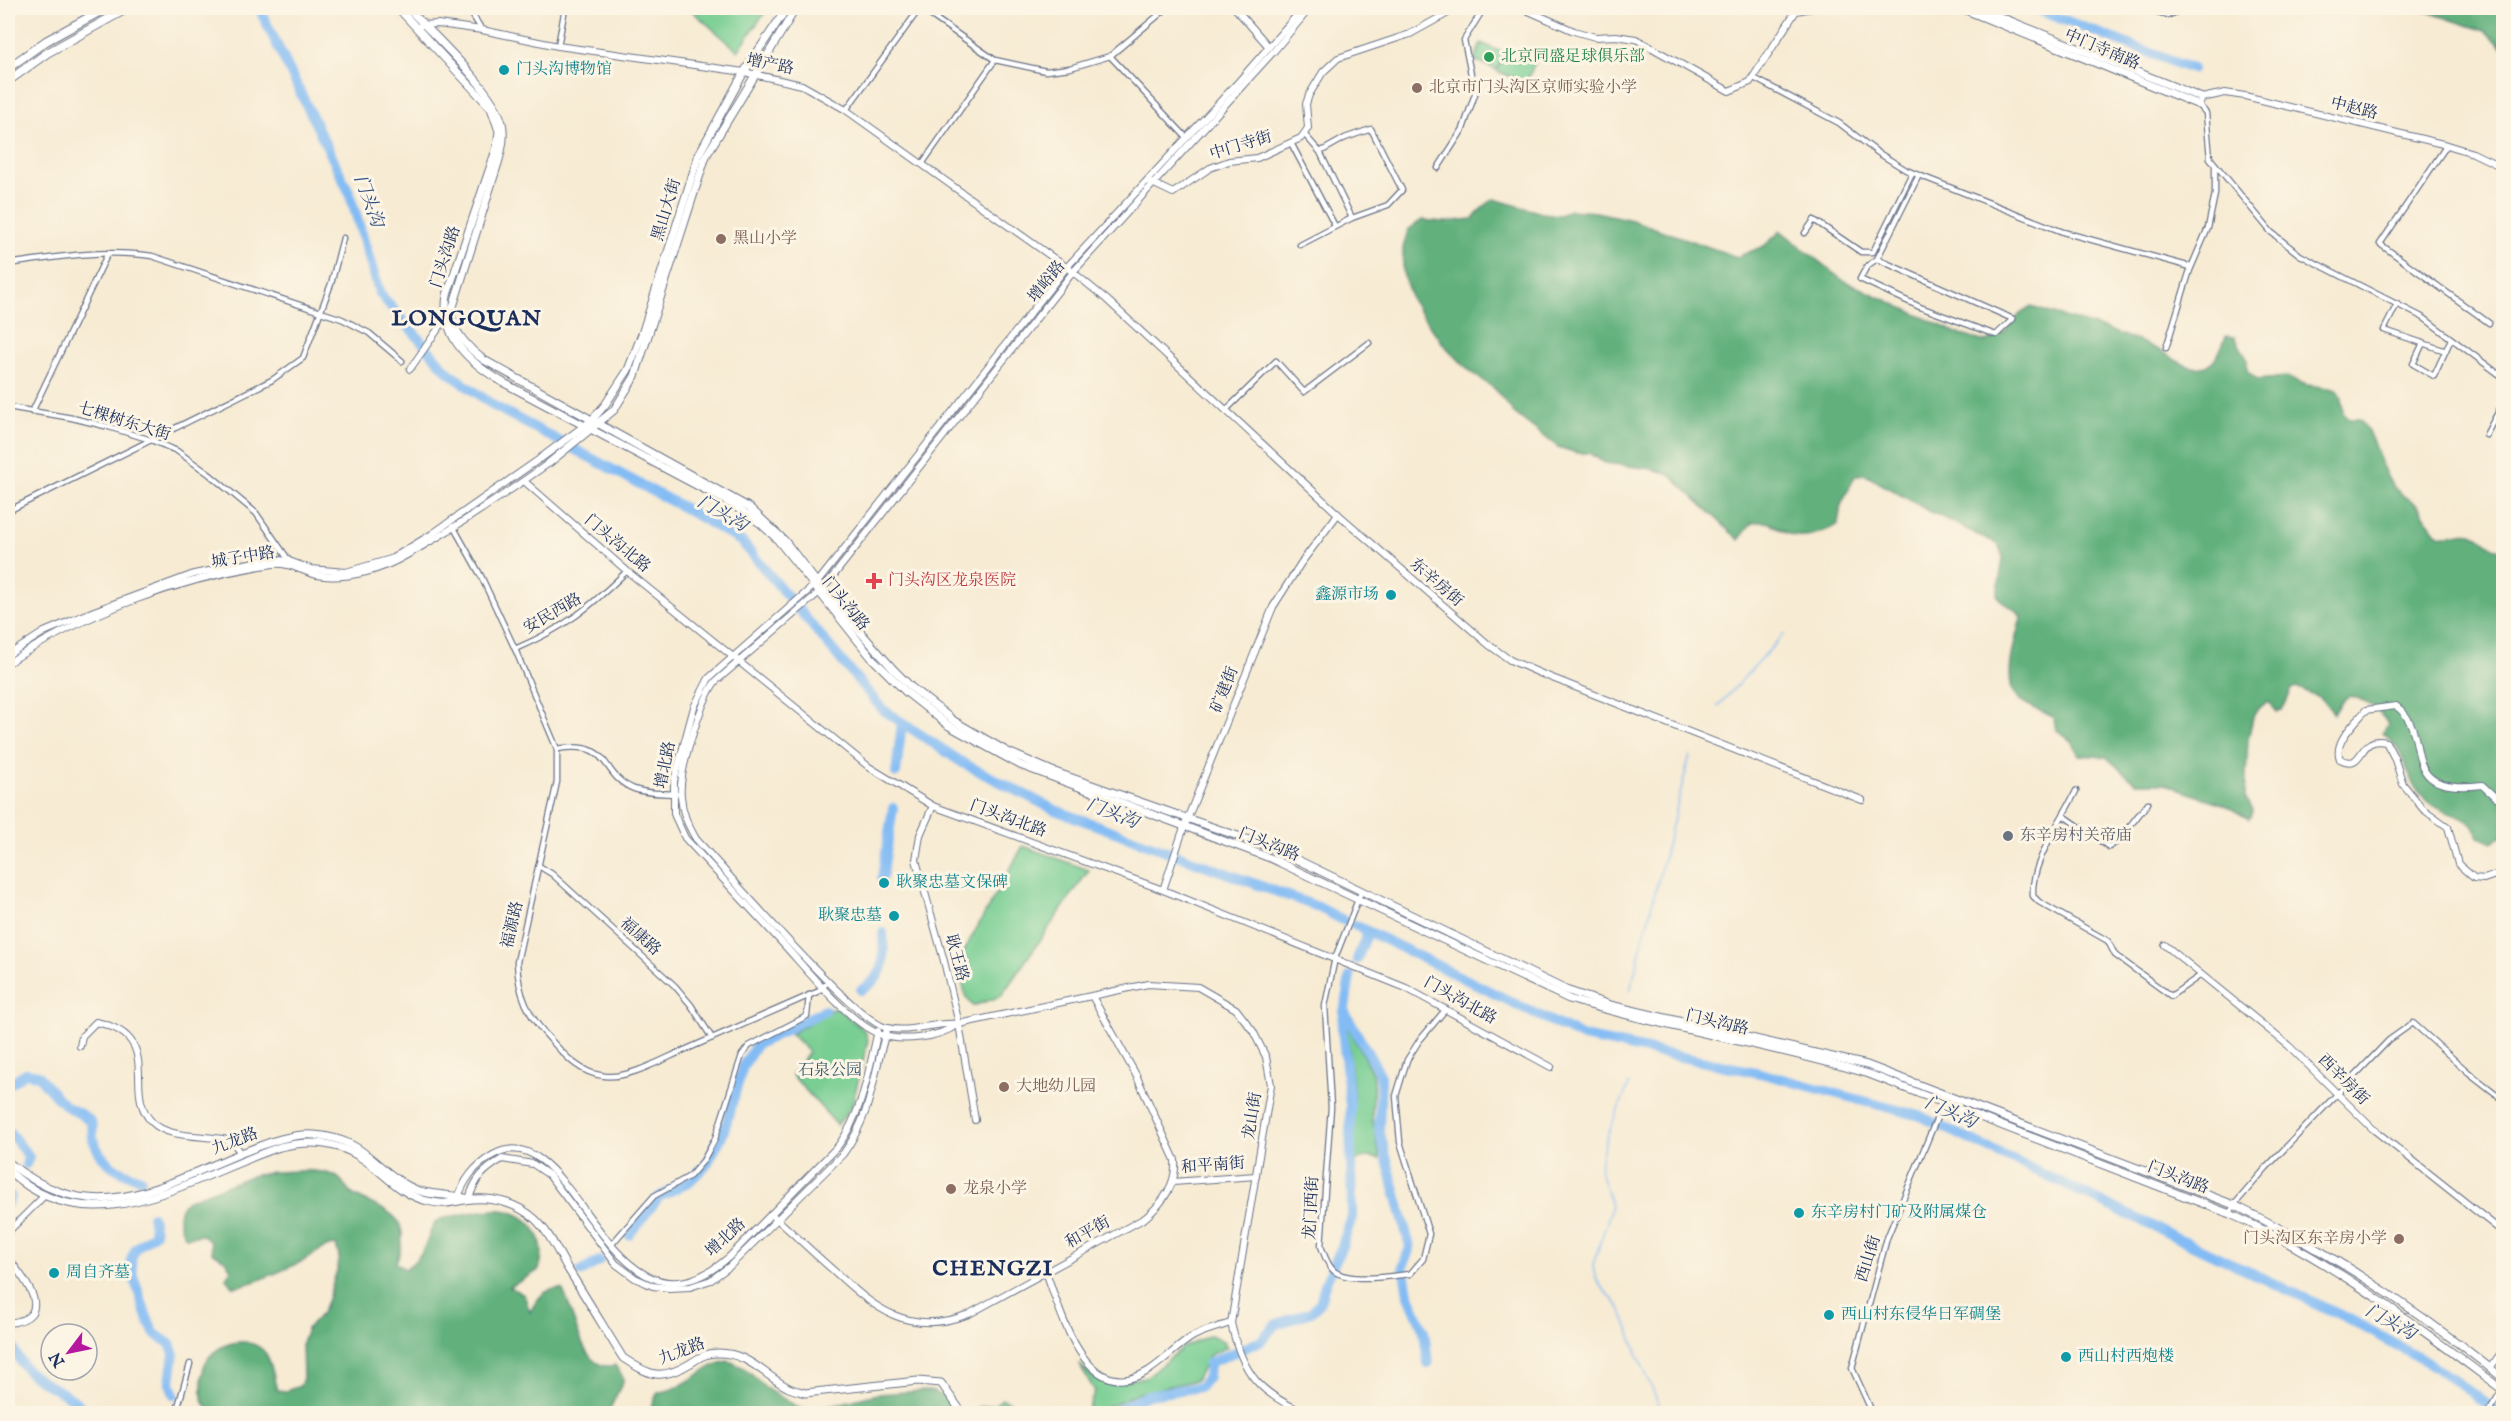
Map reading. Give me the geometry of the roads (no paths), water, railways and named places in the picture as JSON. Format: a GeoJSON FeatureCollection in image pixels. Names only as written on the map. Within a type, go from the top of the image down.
{"type":"FeatureCollection","features":[{"type":"Feature","properties":{"kind":"main road"},"geometry":{"type":"LineString","coordinates":[[8,68],[46,41],[106,8]]}},
{"type":"Feature","properties":{"kind":"main road"},"geometry":{"type":"LineString","coordinates":[[8,81],[47,52],[128,8]]}},
{"type":"Feature","properties":{"kind":"main road","name":"门头沟路"},"geometry":{"type":"LineString","coordinates":[[398,8],[420,26],[481,87],[498,109],[503,125],[504,141],[499,160],[449,319],[457,332],[484,360],[588,423],[750,508],[784,540],[871,657],[906,692],[950,726],[1020,765],[1183,830],[1270,858],[1569,999],[1612,1012],[1832,1063],[1869,1074],[1944,1099],[2234,1205],[2288,1232],[2416,1314],[2504,1379]]}},
{"type":"Feature","properties":{"kind":"main road","name":"黑山大街"},"geometry":{"type":"LineString","coordinates":[[541,458],[588,423],[605,405],[628,370],[642,334],[699,154],[744,72],[787,8]]}},
{"type":"Feature","properties":{"kind":"main road","name":"黑山大街"},"geometry":{"type":"LineString","coordinates":[[596,427],[614,410],[635,376],[706,156],[796,8]]}},
{"type":"Feature","properties":{"kind":"main road","name":"中门寺南路"},"geometry":{"type":"LineString","coordinates":[[1961,8],[2200,102]]}},
{"type":"Feature","properties":{"kind":"main road","name":"中门寺南路"},"geometry":{"type":"LineString","coordinates":[[1978,8],[2200,102]]}},
{"type":"Feature","properties":{"kind":"main road","name":"门头沟路"},"geometry":{"type":"LineString","coordinates":[[412,9],[420,26]]}},
{"type":"Feature","properties":{"kind":"main road","name":"城子中路"},"geometry":{"type":"LineString","coordinates":[[549,464],[596,427]]}},
{"type":"Feature","properties":{"kind":"main road","name":"门头沟路"},"geometry":{"type":"LineString","coordinates":[[818,588],[911,687],[954,721],[1008,752],[1052,771],[1275,849],[1566,990],[1610,1005],[1867,1065],[1944,1099],[2230,1214],[2277,1236],[2342,1275],[2503,1389]]}},
{"type":"Feature","properties":{"kind":"main road","name":"九龙路"},"geometry":{"type":"LineString","coordinates":[[8,1162],[26,1177],[66,1196],[111,1200],[144,1192],[241,1153],[299,1136],[335,1139],[364,1151],[409,1187],[457,1200]]}},
{"type":"Feature","properties":{"kind":"main road","name":"九龙路"},"geometry":{"type":"LineString","coordinates":[[8,1170],[45,1195],[79,1206],[116,1206],[160,1194],[271,1150],[295,1143],[317,1142],[348,1150],[364,1160],[393,1185],[412,1196],[435,1202],[490,1199],[514,1205],[536,1221],[555,1246],[623,1358],[656,1376],[680,1370],[706,1353],[720,1353],[745,1358],[788,1388],[805,1393],[918,1381],[941,1383],[963,1413]]}},
{"type":"Feature","properties":{"kind":"street"},"geometry":{"type":"LineString","coordinates":[[468,8],[482,30]]}},
{"type":"Feature","properties":{"kind":"street"},"geometry":{"type":"LineString","coordinates":[[558,46],[565,8]]}},
{"type":"Feature","properties":{"kind":"street"},"geometry":{"type":"LineString","coordinates":[[846,110],[920,8],[995,60],[1046,71],[1070,68],[1110,56],[1167,8]]}},
{"type":"Feature","properties":{"kind":"street"},"geometry":{"type":"LineString","coordinates":[[1235,8],[1269,46]]}},
{"type":"Feature","properties":{"kind":"street","name":"增峪路"},"geometry":{"type":"LineString","coordinates":[[818,588],[1069,270],[1303,8]]}},
{"type":"Feature","properties":{"kind":"street","name":"增峪路"},"geometry":{"type":"LineString","coordinates":[[1069,270],[1274,51],[1310,8]]}},
{"type":"Feature","properties":{"kind":"street"},"geometry":{"type":"LineString","coordinates":[[1352,218],[1320,152],[1305,135],[1308,128],[1306,104],[1309,95],[1323,72],[1338,58],[1410,34],[1457,8]]}},
{"type":"Feature","properties":{"kind":"street"},"geometry":{"type":"LineString","coordinates":[[1438,168],[1463,129],[1475,94],[1464,40],[1484,8]]}},
{"type":"Feature","properties":{"kind":"street"},"geometry":{"type":"LineString","coordinates":[[1522,8],[1574,31],[1595,37],[1616,36],[1636,39],[1729,91],[1741,88],[1752,78],[1797,9],[1812,8]]}},
{"type":"Feature","properties":{"kind":"street"},"geometry":{"type":"LineString","coordinates":[[2142,8],[2169,15],[2187,8]]}},
{"type":"Feature","properties":{"kind":"street","name":"增产路"},"geometry":{"type":"LineString","coordinates":[[420,26],[482,30],[558,46],[744,72],[802,86],[846,110],[1069,270]]}},
{"type":"Feature","properties":{"kind":"street"},"geometry":{"type":"LineString","coordinates":[[1110,56],[1186,137]]}},
{"type":"Feature","properties":{"kind":"street"},"geometry":{"type":"LineString","coordinates":[[922,164],[995,60]]}},
{"type":"Feature","properties":{"kind":"street"},"geometry":{"type":"LineString","coordinates":[[1752,78],[1839,123],[1877,152],[1912,173],[2063,232],[2191,267]]}},
{"type":"Feature","properties":{"kind":"street","name":"中赵路"},"geometry":{"type":"LineString","coordinates":[[2200,102],[2225,93],[2245,96],[2473,153],[2504,168]]}},
{"type":"Feature","properties":{"kind":"street"},"geometry":{"type":"LineString","coordinates":[[2200,102],[2206,113],[2208,152],[2215,165],[2271,231],[2300,255],[2424,318],[2504,378]]}},
{"type":"Feature","properties":{"kind":"street"},"geometry":{"type":"LineString","coordinates":[[1300,245],[1352,218],[1388,205],[1402,190],[1371,129],[1345,138],[1320,152]]}},
{"type":"Feature","properties":{"kind":"street","name":"中门寺街"},"geometry":{"type":"LineString","coordinates":[[1152,183],[1173,193],[1210,168],[1229,161],[1257,158],[1305,135]]}},
{"type":"Feature","properties":{"kind":"street"},"geometry":{"type":"LineString","coordinates":[[1291,143],[1335,226]]}},
{"type":"Feature","properties":{"kind":"street"},"geometry":{"type":"LineString","coordinates":[[2447,146],[2380,244],[2488,323]]}},
{"type":"Feature","properties":{"kind":"street"},"geometry":{"type":"LineString","coordinates":[[2166,348],[2191,267],[2208,228],[2215,194],[2215,165]]}},
{"type":"Feature","properties":{"kind":"street"},"geometry":{"type":"LineString","coordinates":[[1805,233],[1814,220],[1862,252],[1873,252],[1912,173]]}},
{"type":"Feature","properties":{"kind":"street"},"geometry":{"type":"LineString","coordinates":[[1876,258],[2013,319],[1996,335],[1920,307],[1860,279],[1867,266],[1876,258],[1919,175]]}},
{"type":"Feature","properties":{"kind":"street"},"geometry":{"type":"LineString","coordinates":[[8,511],[292,368],[303,358],[331,284],[343,238]]}},
{"type":"Feature","properties":{"kind":"street"},"geometry":{"type":"LineString","coordinates":[[8,264],[69,255],[127,253],[152,256],[342,319],[369,333],[402,361]]}},
{"type":"Feature","properties":{"kind":"street"},"geometry":{"type":"LineString","coordinates":[[32,412],[108,254]]}},
{"type":"Feature","properties":{"kind":"street","name":"东辛房街"},"geometry":{"type":"LineString","coordinates":[[1069,270],[1141,331],[1338,514],[1453,616],[1510,660],[1862,800]]}},
{"type":"Feature","properties":{"kind":"street"},"geometry":{"type":"LineString","coordinates":[[2397,304],[2384,330],[2446,351]]}},
{"type":"Feature","properties":{"kind":"street"},"geometry":{"type":"LineString","coordinates":[[410,369],[449,319]]}},
{"type":"Feature","properties":{"kind":"street"},"geometry":{"type":"LineString","coordinates":[[2423,343],[2414,364],[2434,376],[2451,339]]}},
{"type":"Feature","properties":{"kind":"street"},"geometry":{"type":"LineString","coordinates":[[1226,410],[1276,361],[1304,392],[1369,343]]}},
{"type":"Feature","properties":{"kind":"street"},"geometry":{"type":"LineString","coordinates":[[2486,435],[2504,401]]}},
{"type":"Feature","properties":{"kind":"street","name":"七棵树东大街"},"geometry":{"type":"LineString","coordinates":[[8,407],[72,418],[151,440],[177,451],[256,513],[291,564]]}},
{"type":"Feature","properties":{"kind":"street","name":"城子中路"},"geometry":{"type":"LineString","coordinates":[[8,655],[44,633],[84,615],[194,574],[269,559],[311,569],[346,572],[391,559],[541,458]]}},
{"type":"Feature","properties":{"kind":"street","name":"城子中路"},"geometry":{"type":"LineString","coordinates":[[8,663],[86,620],[190,581],[276,564],[291,564],[314,574],[338,577],[368,571],[393,562],[454,528],[549,464]]}},
{"type":"Feature","properties":{"kind":"street","name":"门头沟北路"},"geometry":{"type":"LineString","coordinates":[[524,481],[627,571],[869,767],[933,806],[1163,890],[1335,958],[1406,988],[1551,1067]]}},
{"type":"Feature","properties":{"kind":"street","name":"矿建街"},"geometry":{"type":"LineString","coordinates":[[1163,890],[1183,830],[1273,607],[1300,563],[1338,514]]}},
{"type":"Feature","properties":{"kind":"street","name":"福源路"},"geometry":{"type":"LineString","coordinates":[[450,521],[481,576],[557,749],[557,782],[517,962],[517,981],[531,1018],[580,1068],[606,1077],[619,1076],[809,995],[823,988],[828,981]]}},
{"type":"Feature","properties":{"kind":"street","name":"安民西路"},"geometry":{"type":"LineString","coordinates":[[515,649],[570,622],[592,606],[627,571]]}},
{"type":"Feature","properties":{"kind":"street","name":"增北路"},"geometry":{"type":"LineString","coordinates":[[818,588],[804,595],[732,656],[709,678],[700,691],[684,738],[672,793],[674,814],[685,838],[833,999],[877,1034],[885,1036]]}},
{"type":"Feature","properties":{"kind":"street","name":"增北路"},"geometry":{"type":"LineString","coordinates":[[469,1200],[478,1177],[502,1159],[533,1164],[549,1175],[616,1264],[635,1278],[653,1286],[690,1287],[711,1280],[730,1266],[843,1154],[856,1135],[866,1114],[887,1029],[879,1026],[828,981],[696,839],[685,818],[680,794],[695,726],[706,694],[715,682],[810,601],[818,588]]}},
{"type":"Feature","properties":{"kind":"street"},"geometry":{"type":"LineString","coordinates":[[2504,801],[2496,798],[2482,785],[2460,788],[2445,786],[2431,777],[2422,765],[2405,713],[2396,706],[2366,710],[2340,743],[2337,753],[2340,759],[2348,763],[2355,761],[2367,744],[2376,740],[2386,742],[2403,784],[2423,808],[2448,827],[2458,864],[2474,878],[2484,879],[2504,872]]}},
{"type":"Feature","properties":{"kind":"street"},"geometry":{"type":"LineString","coordinates":[[557,749],[577,746],[590,748],[601,757],[622,782],[634,789],[680,794]]}},
{"type":"Feature","properties":{"kind":"street"},"geometry":{"type":"LineString","coordinates":[[2076,791],[2064,816],[2056,826],[2034,880],[2033,896],[2039,902],[2108,941],[2115,955],[2171,996],[2201,975]]}},
{"type":"Feature","properties":{"kind":"street"},"geometry":{"type":"LineString","coordinates":[[2064,816],[2109,847],[2118,841],[2148,803]]}},
{"type":"Feature","properties":{"kind":"street","name":"耿王路"},"geometry":{"type":"LineString","coordinates":[[933,806],[920,835],[916,860],[959,1024],[975,1120]]}},
{"type":"Feature","properties":{"kind":"street","name":"福康路"},"geometry":{"type":"LineString","coordinates":[[539,866],[552,873],[669,981],[691,1005],[712,1038]]}},
{"type":"Feature","properties":{"kind":"street","name":"龙门西街"},"geometry":{"type":"LineString","coordinates":[[1361,892],[1335,958],[1325,1006],[1331,1107],[1321,1246],[1327,1262],[1335,1271],[1346,1276],[1410,1274],[1423,1259],[1429,1234],[1400,1142],[1396,1096],[1407,1060],[1419,1041],[1446,1009]]}},
{"type":"Feature","properties":{"kind":"street","name":"西辛房街"},"geometry":{"type":"LineString","coordinates":[[2165,945],[2289,1046],[2388,1141],[2504,1233]]}},
{"type":"Feature","properties":{"kind":"street","name":"龙山街"},"geometry":{"type":"LineString","coordinates":[[887,1029],[909,1030],[946,1023],[959,1024],[1148,984],[1198,987],[1236,1009],[1254,1031],[1266,1057],[1271,1084],[1231,1323],[1241,1358],[1260,1386],[1279,1401],[1307,1413]]}},
{"type":"Feature","properties":{"kind":"street"},"geometry":{"type":"LineString","coordinates":[[611,1245],[654,1196],[690,1176],[703,1161],[715,1139],[742,1055],[749,1046],[807,1016],[809,995]]}},
{"type":"Feature","properties":{"kind":"street"},"geometry":{"type":"LineString","coordinates":[[1092,996],[1136,1076],[1173,1152],[1176,1167],[1173,1182]]}},
{"type":"Feature","properties":{"kind":"street"},"geometry":{"type":"LineString","coordinates":[[80,1046],[82,1036],[96,1022],[106,1024],[123,1034],[136,1048],[142,1101],[145,1113],[152,1123],[166,1131],[181,1135],[199,1135],[232,1141],[241,1153]]}},
{"type":"Feature","properties":{"kind":"street"},"geometry":{"type":"LineString","coordinates":[[2230,1214],[2234,1205],[2266,1168],[2389,1040],[2413,1023],[2468,1072],[2504,1100]]}},
{"type":"Feature","properties":{"kind":"street","name":"龙山街"},"geometry":{"type":"LineString","coordinates":[[885,1036],[908,1038],[925,1036],[950,1031],[959,1024]]}},
{"type":"Feature","properties":{"kind":"street","name":"增北路"},"geometry":{"type":"LineString","coordinates":[[457,1200],[463,1183],[480,1164],[496,1153],[517,1150],[536,1156],[556,1172],[611,1245],[639,1272],[660,1280],[676,1281],[697,1277],[716,1268],[838,1146],[849,1131],[859,1111],[879,1026]]}},
{"type":"Feature","properties":{"kind":"street","name":"西山街"},"geometry":{"type":"LineString","coordinates":[[1873,1413],[1852,1368],[1887,1238],[1944,1099]]}},
{"type":"Feature","properties":{"kind":"street","name":"和平南街"},"geometry":{"type":"LineString","coordinates":[[1173,1182],[1256,1176]]}},
{"type":"Feature","properties":{"kind":"street","name":"和平街"},"geometry":{"type":"LineString","coordinates":[[771,1214],[865,1300],[879,1309],[905,1319],[927,1322],[956,1319],[969,1314],[1144,1218],[1157,1208],[1173,1182]]}},
{"type":"Feature","properties":{"kind":"street"},"geometry":{"type":"LineString","coordinates":[[8,1232],[45,1195]]}},
{"type":"Feature","properties":{"kind":"street"},"geometry":{"type":"LineString","coordinates":[[8,1258],[26,1280],[35,1303],[30,1314],[19,1322],[8,1323]]}},
{"type":"Feature","properties":{"kind":"street"},"geometry":{"type":"LineString","coordinates":[[1046,1272],[1075,1347],[1091,1368],[1106,1376],[1129,1378],[1145,1372],[1193,1337],[1231,1323]]}},
{"type":"Feature","properties":{"kind":"street"},"geometry":{"type":"LineString","coordinates":[[2490,1368],[2504,1349]]}},
{"type":"Feature","properties":{"kind":"street"},"geometry":{"type":"LineString","coordinates":[[176,1413],[190,1364]]}},
{"type":"Feature","properties":{"kind":"street"},"geometry":{"type":"LineString","coordinates":[[2487,1413],[2503,1389]]}},
{"type":"Feature","properties":{"kind":"waterway","name":"门头沟"},"geometry":{"type":"LineString","coordinates":[[259,8],[349,192],[380,294],[448,372],[494,406],[686,509],[742,542],[882,709],[963,763],[1055,810],[1318,907],[1345,921]]}},
{"type":"Feature","properties":{"kind":"waterway"},"geometry":{"type":"LineString","coordinates":[[2033,8],[2192,69]]}},
{"type":"Feature","properties":{"kind":"waterway"},"geometry":{"type":"LineString","coordinates":[[1718,706],[1785,633]]}},
{"type":"Feature","properties":{"kind":"waterway"},"geometry":{"type":"LineString","coordinates":[[896,773],[902,722]]}},
{"type":"Feature","properties":{"kind":"waterway"},"geometry":{"type":"LineString","coordinates":[[1630,991],[1690,755]]}},
{"type":"Feature","properties":{"kind":"waterway"},"geometry":{"type":"LineString","coordinates":[[882,878],[893,808]]}},
{"type":"Feature","properties":{"kind":"waterway","name":"门头沟"},"geometry":{"type":"LineString","coordinates":[[1355,925],[1583,1037],[1760,1073],[1920,1116],[2351,1320],[2431,1364],[2501,1414]]}},
{"type":"Feature","properties":{"kind":"waterway"},"geometry":{"type":"LineString","coordinates":[[1357,959],[1368,932]]}},
{"type":"Feature","properties":{"kind":"waterway"},"geometry":{"type":"LineString","coordinates":[[861,990],[876,979],[880,973],[883,959],[883,933]]}},
{"type":"Feature","properties":{"kind":"waterway"},"geometry":{"type":"LineString","coordinates":[[1108,1414],[1148,1395],[1200,1387],[1208,1377],[1209,1363],[1261,1341],[1275,1325],[1311,1312],[1320,1303],[1325,1284],[1352,1217],[1350,1105],[1342,1027],[1350,976]]}},
{"type":"Feature","properties":{"kind":"waterway"},"geometry":{"type":"LineString","coordinates":[[629,1235],[659,1197],[690,1181],[707,1164],[723,1134],[743,1066],[756,1045],[825,1010]]}},
{"type":"Feature","properties":{"kind":"waterway"},"geometry":{"type":"LineString","coordinates":[[1344,1011],[1381,1076],[1379,1130],[1410,1247],[1403,1267],[1408,1293],[1424,1331],[1428,1363]]}},
{"type":"Feature","properties":{"kind":"waterway"},"geometry":{"type":"LineString","coordinates":[[8,1085],[25,1073],[38,1075],[62,1103],[90,1121],[96,1148],[106,1161],[118,1170],[141,1179]]}},
{"type":"Feature","properties":{"kind":"waterway"},"geometry":{"type":"LineString","coordinates":[[1629,1084],[1602,1152],[1601,1173],[1611,1209],[1593,1265],[1599,1283],[1624,1316],[1637,1354],[1663,1414]]}},
{"type":"Feature","properties":{"kind":"waterway"},"geometry":{"type":"LineString","coordinates":[[8,1130],[29,1157],[26,1164]]}},
{"type":"Feature","properties":{"kind":"waterway"},"geometry":{"type":"LineString","coordinates":[[8,1203],[11,1196]]}},
{"type":"Feature","properties":{"kind":"waterway"},"geometry":{"type":"LineString","coordinates":[[152,1216],[155,1233],[136,1248],[131,1259],[133,1275],[154,1333],[170,1344],[174,1353],[170,1382],[174,1395]]}},
{"type":"Feature","properties":{"kind":"waterway"},"geometry":{"type":"LineString","coordinates":[[581,1272],[599,1261]]}},
{"type":"Feature","properties":{"kind":"waterway"},"geometry":{"type":"LineString","coordinates":[[8,1336],[22,1364],[29,1372],[74,1401],[86,1414]]}},
{"type":"Feature","properties":{"kind":"place","name":"北京同盛足球俱乐部"},"geometry":{"type":"Point","coordinates":[1489,57]}},
{"type":"Feature","properties":{"kind":"place","name":"门头沟博物馆"},"geometry":{"type":"Point","coordinates":[504,70]}},
{"type":"Feature","properties":{"kind":"place","name":"北京市门头沟区京师实验小学"},"geometry":{"type":"Point","coordinates":[1417,88]}},
{"type":"Feature","properties":{"kind":"place","name":"黑山小学"},"geometry":{"type":"Point","coordinates":[721,239]}},
{"type":"Feature","properties":{"kind":"place","name":"门头沟区龙泉医院"},"geometry":{"type":"Point","coordinates":[874,581]}},
{"type":"Feature","properties":{"kind":"place","name":"鑫源市场"},"geometry":{"type":"Point","coordinates":[1391,595]}},
{"type":"Feature","properties":{"kind":"place","name":"东辛房村关帝庙"},"geometry":{"type":"Point","coordinates":[2008,836]}},
{"type":"Feature","properties":{"kind":"place","name":"耿聚忠墓文保碑"},"geometry":{"type":"Point","coordinates":[884,883]}},
{"type":"Feature","properties":{"kind":"place","name":"耿聚忠墓"},"geometry":{"type":"Point","coordinates":[894,916]}},
{"type":"Feature","properties":{"kind":"place","name":"大地幼儿园"},"geometry":{"type":"Point","coordinates":[1004,1087]}},
{"type":"Feature","properties":{"kind":"place","name":"龙泉小学"},"geometry":{"type":"Point","coordinates":[951,1189]}},
{"type":"Feature","properties":{"kind":"place","name":"东辛房村门矿及附属煤仓"},"geometry":{"type":"Point","coordinates":[1799,1213]}},
{"type":"Feature","properties":{"kind":"place","name":"门头沟区东辛房小学"},"geometry":{"type":"Point","coordinates":[2399,1239]}},
{"type":"Feature","properties":{"kind":"place","name":"周自齐墓"},"geometry":{"type":"Point","coordinates":[54,1273]}},
{"type":"Feature","properties":{"kind":"place","name":"西山村东侵华日军碉堡"},"geometry":{"type":"Point","coordinates":[1829,1315]}},
{"type":"Feature","properties":{"kind":"place","name":"西山村西炮楼"},"geometry":{"type":"Point","coordinates":[2066,1357]}},
{"type":"Feature","properties":{"kind":"district","name":"LONGQUAN"},"geometry":{"type":"Point","coordinates":[467,319]}},
{"type":"Feature","properties":{"kind":"district","name":"CHENGZI"},"geometry":{"type":"Point","coordinates":[993,1269]}},
{"type":"Feature","properties":{"kind":"park label","name":"石泉公园"},"geometry":{"type":"Point","coordinates":[830,1071]}}]}
